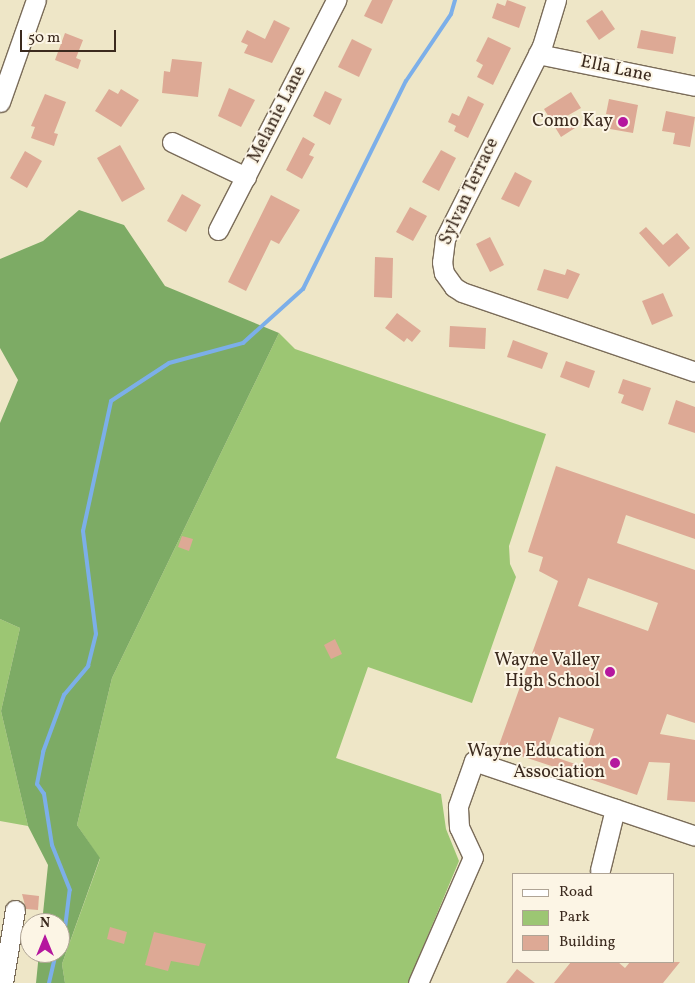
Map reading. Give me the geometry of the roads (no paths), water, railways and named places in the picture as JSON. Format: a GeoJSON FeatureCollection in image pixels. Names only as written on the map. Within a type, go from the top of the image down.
{"type":"FeatureCollection","features":[{"type":"Feature","properties":{"kind":"street"},"geometry":{"type":"LineString","coordinates":[[0,102],[36,0]]}},
{"type":"Feature","properties":{"kind":"street","name":"Melanie Lane"},"geometry":{"type":"LineString","coordinates":[[218,230],[336,0]]}},
{"type":"Feature","properties":{"kind":"street","name":"Sylvan Terrace"},"geometry":{"type":"LineString","coordinates":[[556,0],[538,54],[445,239],[442,262],[444,273],[450,282],[462,292],[695,372]]}},
{"type":"Feature","properties":{"kind":"street","name":"Ella Lane"},"geometry":{"type":"LineString","coordinates":[[538,54],[695,86]]}},
{"type":"Feature","properties":{"kind":"street"},"geometry":{"type":"LineString","coordinates":[[172,142],[246,177]]}},
{"type":"Feature","properties":{"kind":"street"},"geometry":{"type":"LineString","coordinates":[[418,983],[473,856],[459,827],[458,806],[474,761],[695,836]]}},
{"type":"Feature","properties":{"kind":"street"},"geometry":{"type":"LineString","coordinates":[[600,870],[615,809]]}},
{"type":"Feature","properties":{"kind":"street"},"geometry":{"type":"LineString","coordinates":[[3,981],[15,910]]}},
{"type":"Feature","properties":{"kind":"waterway"},"geometry":{"type":"LineString","coordinates":[[67,913],[70,890],[52,845],[44,794],[37,784],[43,752],[64,695],[88,666],[96,634],[83,531],[111,401],[169,363],[243,343],[303,289],[406,81],[451,14],[455,0]]}},
{"type":"Feature","properties":{"kind":"waterway"},"geometry":{"type":"LineString","coordinates":[[49,983],[54,963]]}},
{"type":"Feature","properties":{"kind":"place","name":"Como Kay"},"geometry":{"type":"Point","coordinates":[623,122]}},
{"type":"Feature","properties":{"kind":"place","name":"Wayne Valley High School"},"geometry":{"type":"Point","coordinates":[610,672]}},
{"type":"Feature","properties":{"kind":"place","name":"Wayne Education Association"},"geometry":{"type":"Point","coordinates":[615,763]}}]}
